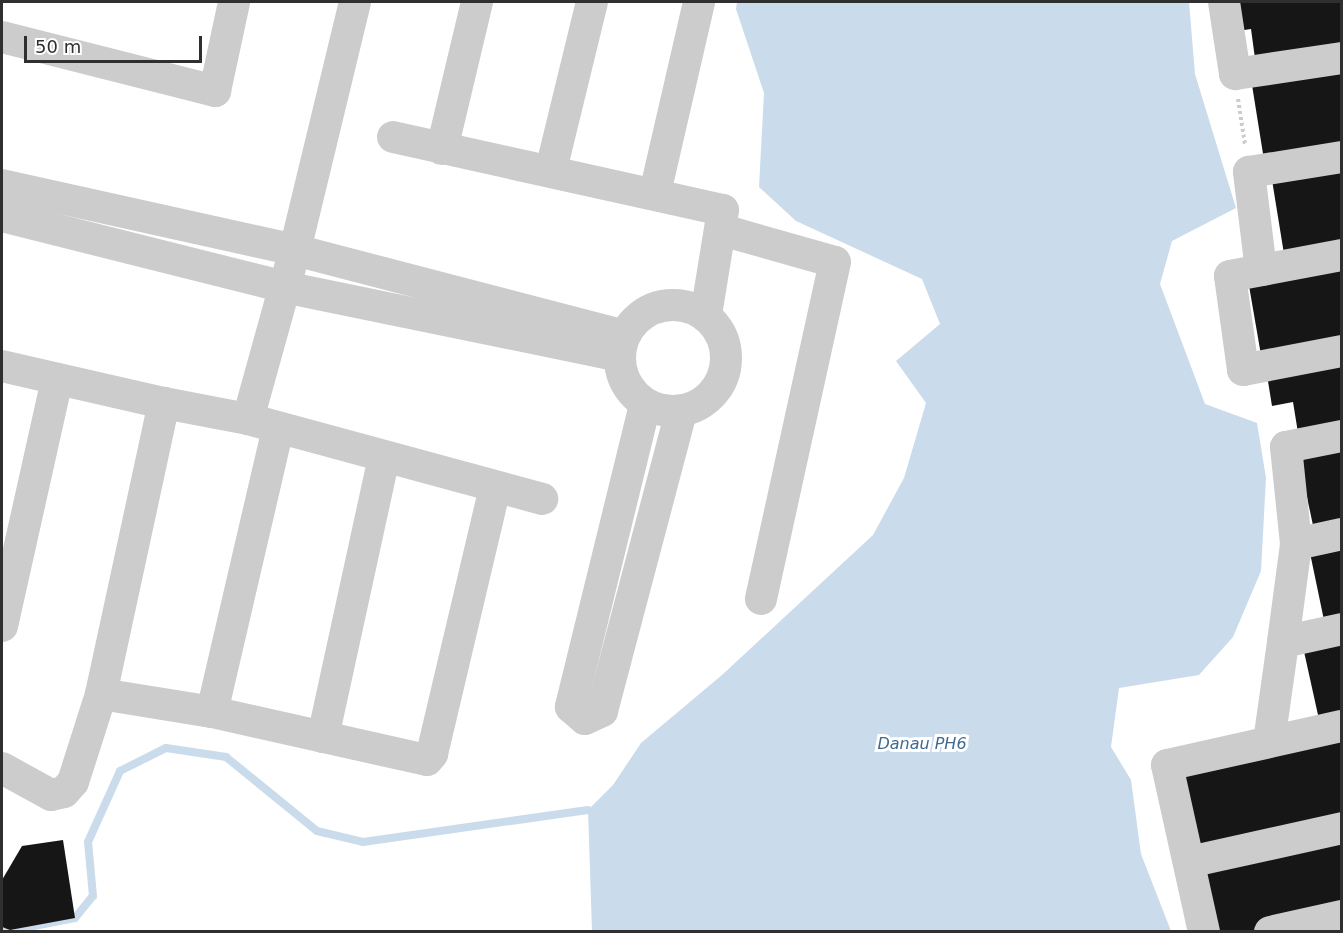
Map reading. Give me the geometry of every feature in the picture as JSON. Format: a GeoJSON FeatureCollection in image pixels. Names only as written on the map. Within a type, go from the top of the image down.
{"type":"FeatureCollection","features":[{"type":"Feature","properties":{"kind":"street"},"geometry":{"type":"LineString","coordinates":[[2,37],[215,91],[234,2]]}},
{"type":"Feature","properties":{"kind":"street"},"geometry":{"type":"LineString","coordinates":[[248,419],[295,250],[355,2]]}},
{"type":"Feature","properties":{"kind":"street"},"geometry":{"type":"LineString","coordinates":[[442,149],[477,2]]}},
{"type":"Feature","properties":{"kind":"street"},"geometry":{"type":"LineString","coordinates":[[551,170],[592,2]]}},
{"type":"Feature","properties":{"kind":"street"},"geometry":{"type":"LineString","coordinates":[[655,192],[699,2]]}},
{"type":"Feature","properties":{"kind":"street"},"geometry":{"type":"LineString","coordinates":[[1224,2],[1235,74],[1341,58]]}},
{"type":"Feature","properties":{"kind":"street"},"geometry":{"type":"LineString","coordinates":[[393,137],[655,192],[723,210],[722,230],[705,315]]}},
{"type":"Feature","properties":{"kind":"street"},"geometry":{"type":"LineString","coordinates":[[1261,270],[1249,172],[1341,157]]}},
{"type":"Feature","properties":{"kind":"street"},"geometry":{"type":"LineString","coordinates":[[2,185],[295,250],[621,346]]}},
{"type":"Feature","properties":{"kind":"street"},"geometry":{"type":"LineString","coordinates":[[2,216],[284,287],[621,346]]}},
{"type":"Feature","properties":{"kind":"street"},"geometry":{"type":"LineString","coordinates":[[722,230],[835,262],[761,599]]}},
{"type":"Feature","properties":{"kind":"street"},"geometry":{"type":"LineString","coordinates":[[1341,255],[1230,276],[1243,370],[1341,351]]}},
{"type":"Feature","properties":{"kind":"street"},"geometry":{"type":"LineString","coordinates":[[675,304],[705,315],[724,339],[726,371],[710,398],[681,412],[645,405],[625,384],[621,346],[645,312],[675,304]]}},
{"type":"Feature","properties":{"kind":"street"},"geometry":{"type":"LineString","coordinates":[[2,366],[164,403],[248,419],[384,458],[542,499]]}},
{"type":"Feature","properties":{"kind":"street"},"geometry":{"type":"LineString","coordinates":[[2,626],[57,379]]}},
{"type":"Feature","properties":{"kind":"street"},"geometry":{"type":"LineString","coordinates":[[2,768],[51,795],[64,792],[73,782],[101,694],[164,403]]}},
{"type":"Feature","properties":{"kind":"street"},"geometry":{"type":"LineString","coordinates":[[645,405],[571,707],[585,719],[602,711],[681,412]]}},
{"type":"Feature","properties":{"kind":"street"},"geometry":{"type":"LineString","coordinates":[[212,712],[278,428]]}},
{"type":"Feature","properties":{"kind":"street"},"geometry":{"type":"LineString","coordinates":[[1269,742],[1296,544],[1286,447],[1341,436]]}},
{"type":"Feature","properties":{"kind":"street"},"geometry":{"type":"LineString","coordinates":[[323,737],[384,458]]}},
{"type":"Feature","properties":{"kind":"street"},"geometry":{"type":"LineString","coordinates":[[101,694],[212,712],[417,761],[427,760],[432,754],[495,486]]}},
{"type":"Feature","properties":{"kind":"street"},"geometry":{"type":"LineString","coordinates":[[1296,544],[1341,534]]}},
{"type":"Feature","properties":{"kind":"street"},"geometry":{"type":"LineString","coordinates":[[1283,642],[1341,629]]}},
{"type":"Feature","properties":{"kind":"street"},"geometry":{"type":"LineString","coordinates":[[1204,932],[1167,765],[1341,726]]}},
{"type":"Feature","properties":{"kind":"street"},"geometry":{"type":"LineString","coordinates":[[1189,862],[1341,828]]}},
{"type":"Feature","properties":{"kind":"street"},"geometry":{"type":"LineString","coordinates":[[1270,932],[1341,916]]}},
{"type":"Feature","properties":{"kind":"path"},"geometry":{"type":"LineString","coordinates":[[1235,74],[1249,172]]}},
{"type":"Feature","properties":{"kind":"water","name":"Danau PH6"},"geometry":{"type":"Polygon","coordinates":[[[737,2],[1189,2],[1195,74],[1236,208],[1172,241],[1160,284],[1205,404],[1257,423],[1266,478],[1261,571],[1233,637],[1199,675],[1119,688],[1111,747],[1131,780],[1141,854],[1171,931],[592,931],[588,810],[613,785],[641,743],[722,675],[873,535],[904,478],[926,403],[896,361],[940,324],[922,279],[796,221],[759,187],[764,93],[736,9],[737,2]]]}},
{"type":"Feature","properties":{"kind":"building"},"geometry":{"type":"Polygon","coordinates":[[[1233,2],[1342,2],[1342,52],[1256,66],[1251,29],[1238,31],[1233,2]]]}},
{"type":"Feature","properties":{"kind":"building"},"geometry":{"type":"Polygon","coordinates":[[[1341,71],[1342,148],[1264,160],[1252,85],[1341,71]]]}},
{"type":"Feature","properties":{"kind":"building"},"geometry":{"type":"Polygon","coordinates":[[[1342,168],[1342,244],[1284,254],[1272,180],[1342,168]]]}},
{"type":"Feature","properties":{"kind":"building"},"geometry":{"type":"Polygon","coordinates":[[[1342,263],[1342,340],[1261,355],[1248,280],[1342,263]]]}},
{"type":"Feature","properties":{"kind":"building"},"geometry":{"type":"Polygon","coordinates":[[[1342,355],[1342,431],[1299,439],[1293,402],[1272,406],[1266,369],[1342,355]]]}},
{"type":"Feature","properties":{"kind":"building"},"geometry":{"type":"Polygon","coordinates":[[[1342,446],[1342,524],[1314,530],[1298,455],[1342,446]]]}},
{"type":"Feature","properties":{"kind":"building"},"geometry":{"type":"Polygon","coordinates":[[[1342,546],[1342,622],[1325,625],[1310,553],[1342,546]]]}},
{"type":"Feature","properties":{"kind":"building"},"geometry":{"type":"Polygon","coordinates":[[[1342,639],[1342,719],[1320,724],[1303,647],[1342,639]]]}},
{"type":"Feature","properties":{"kind":"building"},"geometry":{"type":"Polygon","coordinates":[[[1342,738],[1342,817],[1198,848],[1182,773],[1342,738]]]}},
{"type":"Feature","properties":{"kind":"building"},"geometry":{"type":"Polygon","coordinates":[[[1342,833],[1342,911],[1248,932],[1217,932],[1202,863],[1342,833]]]}},
{"type":"Feature","properties":{"kind":"building"},"geometry":{"type":"Polygon","coordinates":[[[63,840],[75,918],[10,930],[2,927],[2,880],[22,846],[63,840]]]}},
{"type":"Feature","properties":{"kind":"waterway"},"geometry":{"type":"LineString","coordinates":[[4,932],[75,918],[93,896],[88,842],[120,771],[166,748],[226,757],[317,831],[363,842],[588,810]]}}]}
